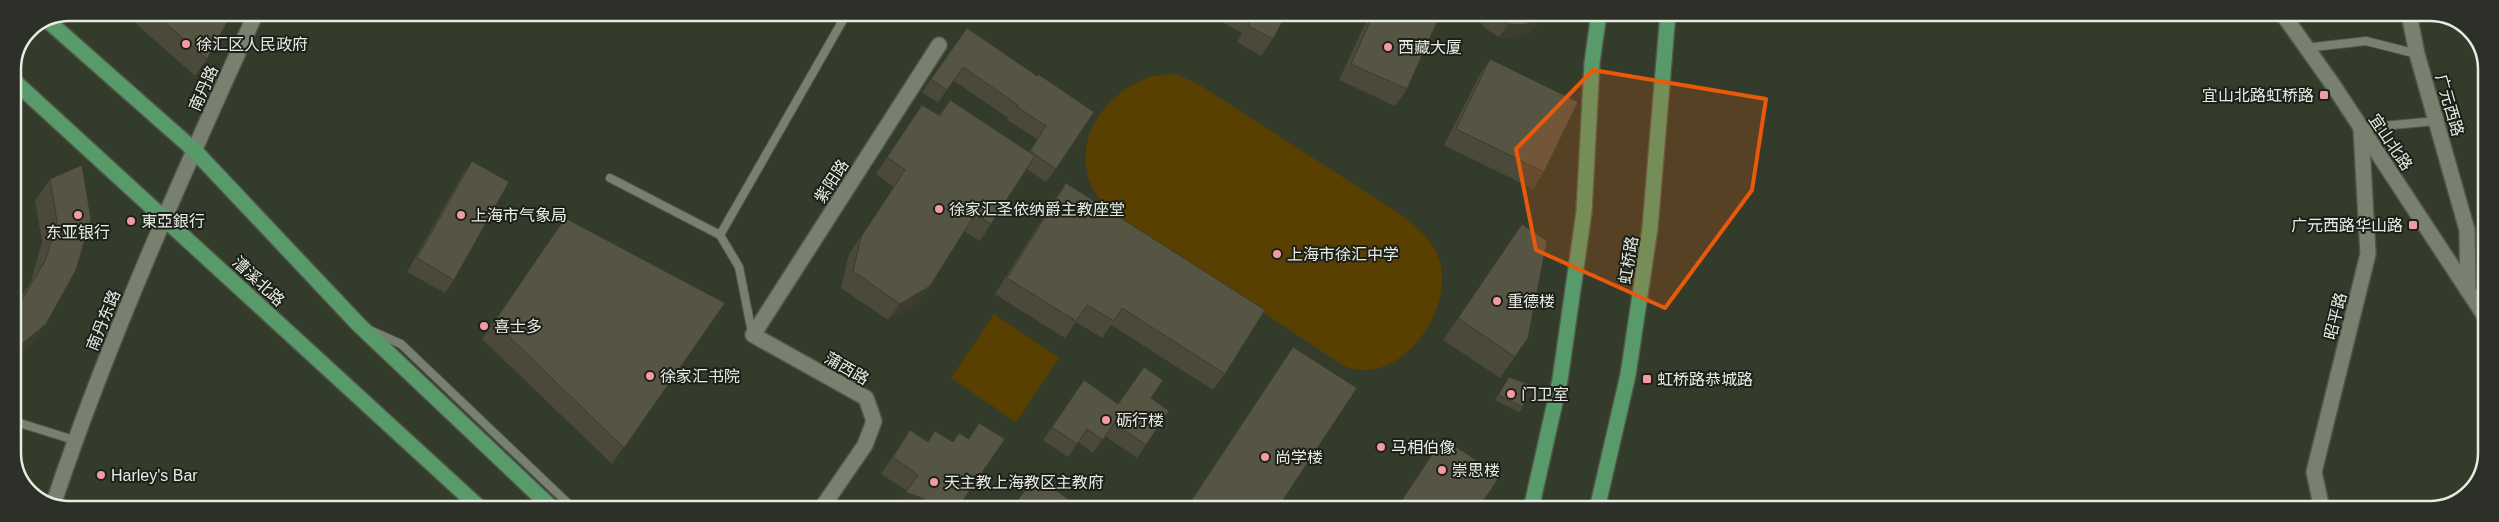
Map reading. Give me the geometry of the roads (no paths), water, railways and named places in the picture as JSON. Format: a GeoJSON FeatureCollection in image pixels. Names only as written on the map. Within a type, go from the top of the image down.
{"type":"FeatureCollection","features":[{"type":"Feature","properties":{"kind":"main road"},"geometry":{"type":"LineString","coordinates":[[1533,501],[1560,380],[1583,221],[1592,63],[1598,21]]}},
{"type":"Feature","properties":{"kind":"main road","name":"虹桥路"},"geometry":{"type":"LineString","coordinates":[[1599,501],[1628,375],[1650,228],[1667,21]]}},
{"type":"Feature","properties":{"kind":"main road"},"geometry":{"type":"LineString","coordinates":[[52,25],[194,150],[359,325],[545,501]]}},
{"type":"Feature","properties":{"kind":"main road","name":"漕溪北路"},"geometry":{"type":"LineString","coordinates":[[21,88],[472,501]]}},
{"type":"Feature","properties":{"kind":"street","name":"南丹路"},"geometry":{"type":"LineString","coordinates":[[194,150],[252,21]]}},
{"type":"Feature","properties":{"kind":"street","name":"宜山北路"},"geometry":{"type":"LineString","coordinates":[[2287,21],[2361,128],[2468,291]]}},
{"type":"Feature","properties":{"kind":"street","name":"广元西路"},"geometry":{"type":"LineString","coordinates":[[2410,21],[2417,54],[2466,230],[2468,291]]}},
{"type":"Feature","properties":{"kind":"street","name":"紫阳路"},"geometry":{"type":"LineString","coordinates":[[753,335],[939,45]]}},
{"type":"Feature","properties":{"kind":"street","name":"昭平路"},"geometry":{"type":"LineString","coordinates":[[2320,501],[2314,472],[2368,254],[2361,128]]}},
{"type":"Feature","properties":{"kind":"street","name":"南丹东路"},"geometry":{"type":"LineString","coordinates":[[55,498],[74,440],[164,217],[194,150]]}},
{"type":"Feature","properties":{"kind":"street"},"geometry":{"type":"LineString","coordinates":[[2468,291],[2478,306]]}},
{"type":"Feature","properties":{"kind":"street","name":"蒲西路"},"geometry":{"type":"LineString","coordinates":[[753,335],[866,398],[874,421],[865,445],[826,501]]}},
{"type":"Feature","properties":{"kind":"lane"},"geometry":{"type":"LineString","coordinates":[[720,235],[842,21]]}},
{"type":"Feature","properties":{"kind":"lane"},"geometry":{"type":"LineString","coordinates":[[2305,48],[2366,41],[2417,54]]}},
{"type":"Feature","properties":{"kind":"lane"},"geometry":{"type":"LineString","coordinates":[[2361,128],[2436,121]]}},
{"type":"Feature","properties":{"kind":"lane"},"geometry":{"type":"LineString","coordinates":[[610,178],[720,235],[739,267],[753,335]]}},
{"type":"Feature","properties":{"kind":"lane"},"geometry":{"type":"LineString","coordinates":[[359,325],[401,344],[566,501]]}},
{"type":"Feature","properties":{"kind":"lane"},"geometry":{"type":"LineString","coordinates":[[21,423],[74,440]]}},
{"type":"Feature","properties":{"kind":"place","name":"徐汇区人民政府"},"geometry":{"type":"Point","coordinates":[186,44]}},
{"type":"Feature","properties":{"kind":"place","name":"西藏大厦"},"geometry":{"type":"Point","coordinates":[1388,47]}},
{"type":"Feature","properties":{"kind":"place","name":"宜山北路虹桥路"},"geometry":{"type":"Point","coordinates":[2324,95]}},
{"type":"Feature","properties":{"kind":"place","name":"徐家汇圣依纳爵主教座堂"},"geometry":{"type":"Point","coordinates":[939,209]}},
{"type":"Feature","properties":{"kind":"place","name":"东亚银行"},"geometry":{"type":"Point","coordinates":[78,215]}},
{"type":"Feature","properties":{"kind":"place","name":"上海市气象局"},"geometry":{"type":"Point","coordinates":[461,215]}},
{"type":"Feature","properties":{"kind":"place","name":"東亞銀行"},"geometry":{"type":"Point","coordinates":[131,221]}},
{"type":"Feature","properties":{"kind":"place","name":"广元西路华山路"},"geometry":{"type":"Point","coordinates":[2413,225]}},
{"type":"Feature","properties":{"kind":"place","name":"上海市徐汇中学"},"geometry":{"type":"Point","coordinates":[1277,254]}},
{"type":"Feature","properties":{"kind":"place","name":"重德楼"},"geometry":{"type":"Point","coordinates":[1497,301]}},
{"type":"Feature","properties":{"kind":"place","name":"喜士多"},"geometry":{"type":"Point","coordinates":[484,326]}},
{"type":"Feature","properties":{"kind":"place","name":"徐家汇书院"},"geometry":{"type":"Point","coordinates":[650,376]}},
{"type":"Feature","properties":{"kind":"place","name":"虹桥路恭城路"},"geometry":{"type":"Point","coordinates":[1647,379]}},
{"type":"Feature","properties":{"kind":"place","name":"门卫室"},"geometry":{"type":"Point","coordinates":[1511,394]}},
{"type":"Feature","properties":{"kind":"place","name":"砺行楼"},"geometry":{"type":"Point","coordinates":[1106,420]}},
{"type":"Feature","properties":{"kind":"place","name":"马相伯像"},"geometry":{"type":"Point","coordinates":[1381,447]}},
{"type":"Feature","properties":{"kind":"place","name":"尚学楼"},"geometry":{"type":"Point","coordinates":[1265,457]}},
{"type":"Feature","properties":{"kind":"place","name":"崇思楼"},"geometry":{"type":"Point","coordinates":[1442,470]}},
{"type":"Feature","properties":{"kind":"place","name":"Harley's Bar"},"geometry":{"type":"Point","coordinates":[101,475]}},
{"type":"Feature","properties":{"kind":"place","name":"天主教上海教区主教府"},"geometry":{"type":"Point","coordinates":[934,482]}}]}
